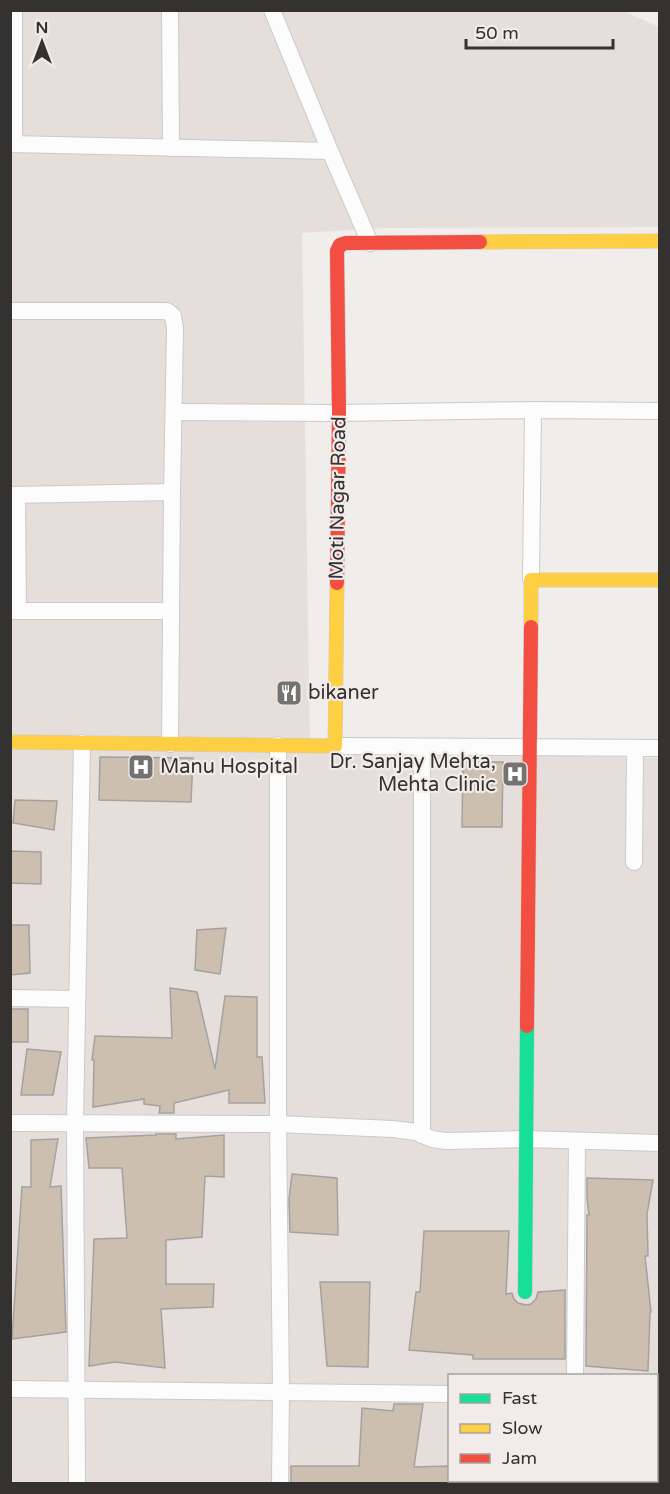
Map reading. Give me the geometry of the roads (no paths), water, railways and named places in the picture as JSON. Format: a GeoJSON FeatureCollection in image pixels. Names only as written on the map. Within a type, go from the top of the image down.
{"type":"FeatureCollection","features":[{"type":"Feature","properties":{"kind":"street"},"geometry":{"type":"LineString","coordinates":[[14,10],[12,144],[330,152]]}},
{"type":"Feature","properties":{"kind":"street"},"geometry":{"type":"LineString","coordinates":[[170,10],[171,147]]}},
{"type":"Feature","properties":{"kind":"street"},"geometry":{"type":"LineString","coordinates":[[272,10],[370,243]]}},
{"type":"Feature","properties":{"kind":"street","name":"Moti Nagar Road"},"geometry":{"type":"LineString","coordinates":[[335,746],[339,413],[338,251],[340,245],[346,243],[660,241]]}},
{"type":"Feature","properties":{"kind":"street"},"geometry":{"type":"LineString","coordinates":[[10,311],[167,311],[173,316],[170,744]]}},
{"type":"Feature","properties":{"kind":"street"},"geometry":{"type":"LineString","coordinates":[[525,1292],[533,410]]}},
{"type":"Feature","properties":{"kind":"street"},"geometry":{"type":"LineString","coordinates":[[174,412],[660,411]]}},
{"type":"Feature","properties":{"kind":"street"},"geometry":{"type":"LineString","coordinates":[[171,611],[14,611],[14,495],[172,492]]}},
{"type":"Feature","properties":{"kind":"street"},"geometry":{"type":"LineString","coordinates":[[531,580],[660,580]]}},
{"type":"Feature","properties":{"kind":"street"},"geometry":{"type":"LineString","coordinates":[[10,742],[660,748]]}},
{"type":"Feature","properties":{"kind":"street"},"geometry":{"type":"LineString","coordinates":[[77,1484],[75,1123],[82,743]]}},
{"type":"Feature","properties":{"kind":"street"},"geometry":{"type":"LineString","coordinates":[[278,745],[280,1484]]}},
{"type":"Feature","properties":{"kind":"street"},"geometry":{"type":"LineString","coordinates":[[422,747],[422,1135]]}},
{"type":"Feature","properties":{"kind":"street"},"geometry":{"type":"LineString","coordinates":[[634,862],[635,748]]}},
{"type":"Feature","properties":{"kind":"street"},"geometry":{"type":"LineString","coordinates":[[10,998],[77,999]]}},
{"type":"Feature","properties":{"kind":"street"},"geometry":{"type":"LineString","coordinates":[[10,1123],[278,1124],[416,1132],[432,1139],[446,1141],[525,1139],[660,1143]]}},
{"type":"Feature","properties":{"kind":"street"},"geometry":{"type":"LineString","coordinates":[[575,1374],[577,1141]]}},
{"type":"Feature","properties":{"kind":"street"},"geometry":{"type":"LineString","coordinates":[[10,1389],[448,1394]]}},
{"type":"Feature","properties":{"kind":"place","name":"bikaner"},"geometry":{"type":"Point","coordinates":[289,693]}},
{"type":"Feature","properties":{"kind":"place","name":"Manu Hospital"},"geometry":{"type":"Point","coordinates":[141,767]}},
{"type":"Feature","properties":{"kind":"place","name":"Dr. Sanjay Mehta, Mehta Clinic"},"geometry":{"type":"Point","coordinates":[515,774]}}]}
